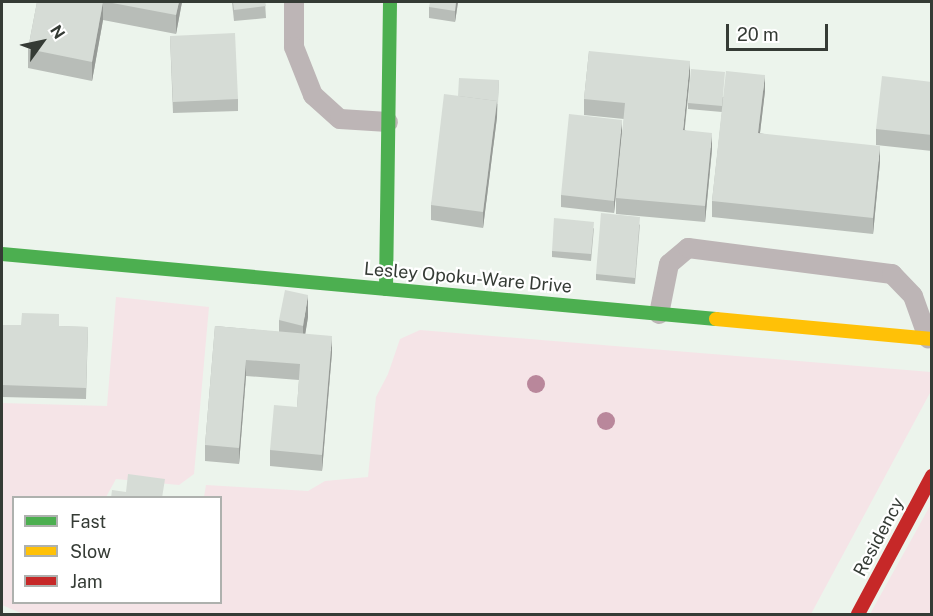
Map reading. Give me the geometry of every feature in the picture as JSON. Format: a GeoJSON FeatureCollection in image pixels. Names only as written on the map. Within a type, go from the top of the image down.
{"type":"FeatureCollection","features":[{"type":"Feature","properties":{"kind":"street"},"geometry":{"type":"LineString","coordinates":[[386,288],[390,2]]}},
{"type":"Feature","properties":{"kind":"street","name":"Lesley Opoku-Ware Drive"},"geometry":{"type":"LineString","coordinates":[[2,254],[930,339]]}},
{"type":"Feature","properties":{"kind":"street","name":"Residency"},"geometry":{"type":"LineString","coordinates":[[858,615],[932,476]]}},
{"type":"Feature","properties":{"kind":"lane"},"geometry":{"type":"LineString","coordinates":[[294,2],[294,47],[314,95],[340,119],[388,122]]}},
{"type":"Feature","properties":{"kind":"lane"},"geometry":{"type":"LineString","coordinates":[[659,314],[669,264],[688,248],[892,274],[913,296],[930,339]]}},
{"type":"Feature","properties":{"kind":"shaded area"},"geometry":{"type":"Polygon","coordinates":[[[116,297],[209,307],[194,474],[179,485],[116,479],[107,496],[12,496],[12,604],[222,604],[222,496],[204,496],[206,485],[308,491],[325,481],[368,477],[376,397],[388,374],[400,339],[420,330],[931,372],[931,391],[811,614],[23,614],[2,605],[2,403],[107,406],[116,297]]]}},
{"type":"Feature","properties":{"kind":"shaded area"},"geometry":{"type":"Polygon","coordinates":[[[931,504],[931,614],[870,614],[931,504]]]}},
{"type":"Feature","properties":{"kind":"building"},"geometry":{"type":"Polygon","coordinates":[[[37,2],[103,2],[92,62],[28,49],[37,2]]]}},
{"type":"Feature","properties":{"kind":"building"},"geometry":{"type":"Polygon","coordinates":[[[107,2],[179,2],[176,15],[107,2]]]}},
{"type":"Feature","properties":{"kind":"building"},"geometry":{"type":"Polygon","coordinates":[[[233,2],[265,2],[266,6],[234,10],[233,2]]]}},
{"type":"Feature","properties":{"kind":"building"},"geometry":{"type":"Polygon","coordinates":[[[430,2],[456,2],[455,11],[429,7],[430,2]]]}},
{"type":"Feature","properties":{"kind":"building"},"geometry":{"type":"Polygon","coordinates":[[[235,33],[238,99],[173,102],[170,36],[235,33]]]}},
{"type":"Feature","properties":{"kind":"building"},"geometry":{"type":"Polygon","coordinates":[[[589,51],[690,61],[683,130],[712,133],[705,206],[616,198],[625,103],[584,99],[589,51]]]}},
{"type":"Feature","properties":{"kind":"building"},"geometry":{"type":"Polygon","coordinates":[[[691,69],[725,72],[722,106],[688,103],[691,69]]]}},
{"type":"Feature","properties":{"kind":"building"},"geometry":{"type":"Polygon","coordinates":[[[726,71],[765,75],[758,133],[880,146],[873,218],[712,201],[726,71]]]}},
{"type":"Feature","properties":{"kind":"building"},"geometry":{"type":"Polygon","coordinates":[[[882,76],[932,82],[932,135],[876,129],[882,76]]]}},
{"type":"Feature","properties":{"kind":"building"},"geometry":{"type":"Polygon","coordinates":[[[459,78],[499,80],[498,104],[497,101],[458,96],[459,78]]]}},
{"type":"Feature","properties":{"kind":"building"},"geometry":{"type":"Polygon","coordinates":[[[444,94],[497,101],[483,212],[431,205],[444,94]]]}},
{"type":"Feature","properties":{"kind":"building"},"geometry":{"type":"Polygon","coordinates":[[[569,114],[622,120],[614,201],[561,195],[569,114]]]}},
{"type":"Feature","properties":{"kind":"building"},"geometry":{"type":"Polygon","coordinates":[[[601,213],[640,217],[635,278],[596,274],[601,213]]]}},
{"type":"Feature","properties":{"kind":"building"},"geometry":{"type":"Polygon","coordinates":[[[554,218],[594,222],[591,254],[552,251],[554,218]]]}},
{"type":"Feature","properties":{"kind":"building"},"geometry":{"type":"Polygon","coordinates":[[[285,290],[308,295],[303,326],[279,320],[285,290]]]}},
{"type":"Feature","properties":{"kind":"building"},"geometry":{"type":"Polygon","coordinates":[[[22,313],[59,314],[59,326],[88,327],[86,388],[2,385],[2,325],[21,325],[22,313]]]}},
{"type":"Feature","properties":{"kind":"building"},"geometry":{"type":"Polygon","coordinates":[[[215,326],[332,336],[322,455],[270,450],[274,405],[297,407],[300,364],[246,360],[239,448],[205,445],[215,326]]]}},
{"type":"Feature","properties":{"kind":"building"},"geometry":{"type":"Polygon","coordinates":[[[128,474],[165,479],[162,496],[111,496],[112,490],[126,492],[128,474]]]}},
{"type":"Feature","properties":{"kind":"traffic: fast"},"geometry":{"type":"LineString","coordinates":[[386,289],[390,2]]}},
{"type":"Feature","properties":{"kind":"traffic: fast"},"geometry":{"type":"LineString","coordinates":[[2,254],[716,319]]}},
{"type":"Feature","properties":{"kind":"traffic: slow"},"geometry":{"type":"LineString","coordinates":[[716,319],[932,339]]}},
{"type":"Feature","properties":{"kind":"traffic: jam"},"geometry":{"type":"LineString","coordinates":[[858,614],[932,476]]}}]}
